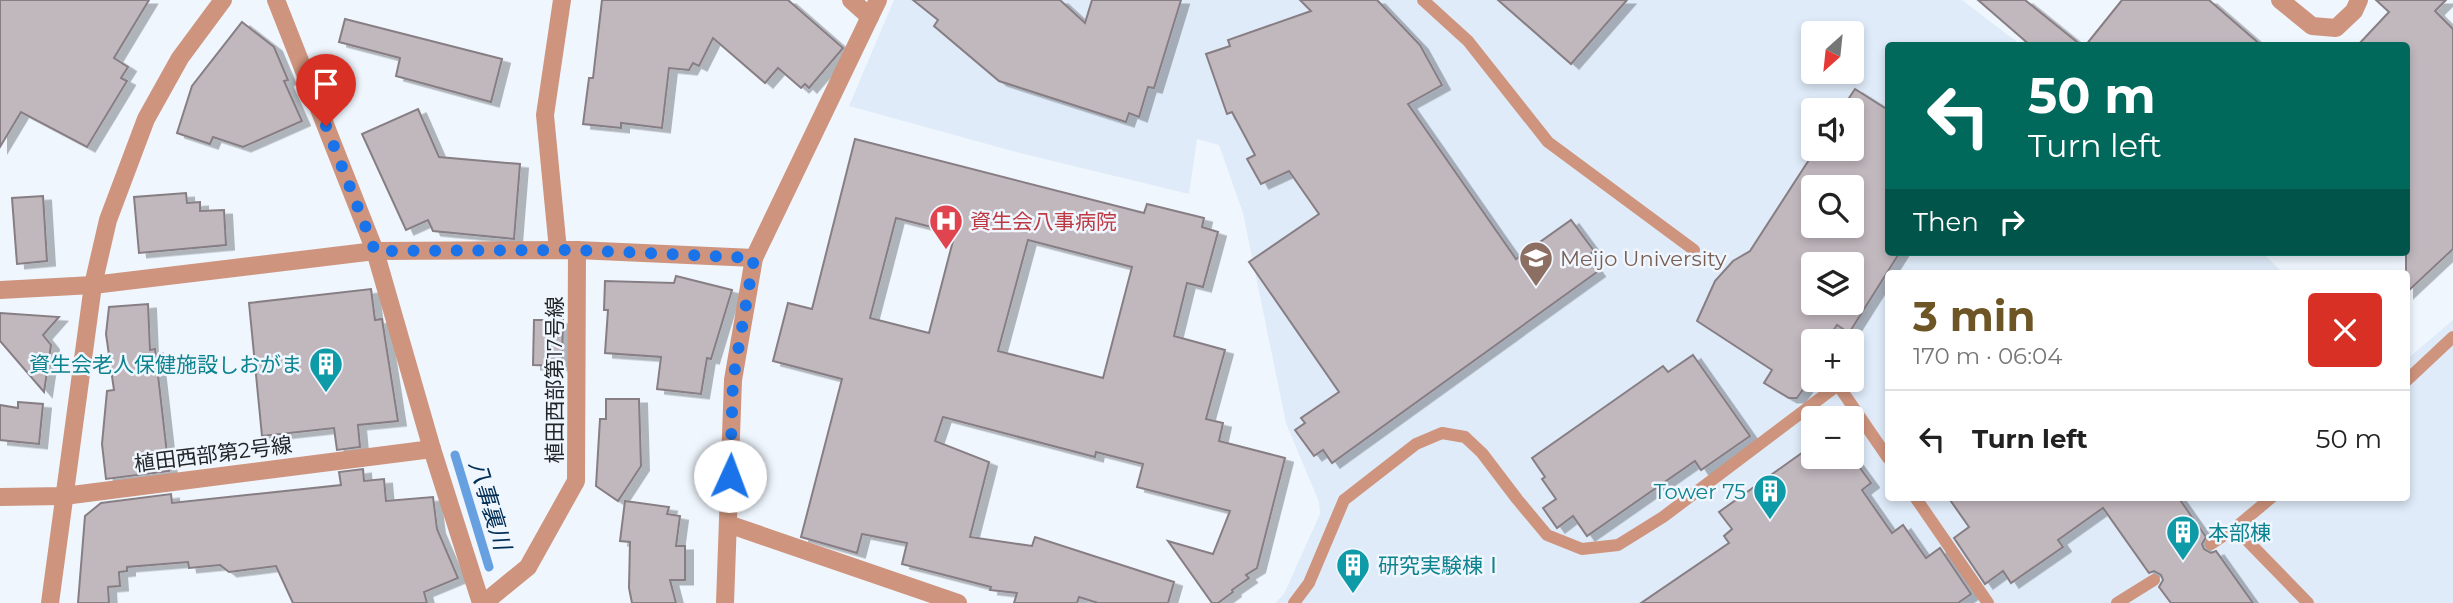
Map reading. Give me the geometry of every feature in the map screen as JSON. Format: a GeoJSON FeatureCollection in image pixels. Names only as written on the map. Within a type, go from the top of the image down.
{"type":"FeatureCollection","features":[{"type":"Feature","properties":{"kind":"street"},"geometry":{"type":"LineString","coordinates":[[50,603],[93,285],[108,220],[146,119],[180,58],[223,0]]}},
{"type":"Feature","properties":{"kind":"street"},"geometry":{"type":"LineString","coordinates":[[276,0],[375,251],[432,449],[482,603]]}},
{"type":"Feature","properties":{"kind":"street"},"geometry":{"type":"LineString","coordinates":[[558,250],[545,115],[562,0]]}},
{"type":"Feature","properties":{"kind":"street"},"geometry":{"type":"LineString","coordinates":[[851,0],[870,17]]}},
{"type":"Feature","properties":{"kind":"street"},"geometry":{"type":"LineString","coordinates":[[725,603],[733,380],[754,258],[878,0]]}},
{"type":"Feature","properties":{"kind":"street"},"geometry":{"type":"LineString","coordinates":[[2280,0],[2312,26],[2336,28],[2354,11],[2359,0]]}},
{"type":"Feature","properties":{"kind":"street"},"geometry":{"type":"LineString","coordinates":[[0,290],[93,285],[375,251],[577,250],[754,258]]}},
{"type":"Feature","properties":{"kind":"street","name":"植田西部第17号線"},"geometry":{"type":"LineString","coordinates":[[482,603],[528,567],[576,481],[577,250]]}},
{"type":"Feature","properties":{"kind":"street","name":"植田西部第2号線"},"geometry":{"type":"LineString","coordinates":[[0,497],[64,496],[432,449]]}},
{"type":"Feature","properties":{"kind":"street"},"geometry":{"type":"LineString","coordinates":[[728,524],[958,603]]}},
{"type":"Feature","properties":{"kind":"lane"},"geometry":{"type":"LineString","coordinates":[[1423,0],[1468,41],[1548,142],[1694,250]]}},
{"type":"Feature","properties":{"kind":"lane"},"geometry":{"type":"LineString","coordinates":[[2410,377],[2453,337]]}},
{"type":"Feature","properties":{"kind":"lane"},"geometry":{"type":"LineString","coordinates":[[1294,603],[1309,583],[1345,500],[1416,444],[1442,433],[1465,437],[1482,453],[1547,535],[1582,549],[1618,545],[1663,517],[1838,385],[1885,454]]}},
{"type":"Feature","properties":{"kind":"lane"},"geometry":{"type":"LineString","coordinates":[[1918,501],[1987,603]]}},
{"type":"Feature","properties":{"kind":"lane"},"geometry":{"type":"LineString","coordinates":[[2211,544],[2267,501]]}},
{"type":"Feature","properties":{"kind":"lane"},"geometry":{"type":"LineString","coordinates":[[2235,528],[2308,603]]}},
{"type":"Feature","properties":{"kind":"lane"},"geometry":{"type":"LineString","coordinates":[[2117,603],[2154,580]]}},
{"type":"Feature","properties":{"kind":"shaded area","name":"Meijo University"},"geometry":{"type":"Polygon","coordinates":[[[894,0],[1962,0],[2017,42],[1885,42],[1885,256],[2266,256],[2280,270],[1885,270],[1885,501],[2410,501],[2410,357],[2453,320],[2453,603],[1275,603],[1284,594],[1320,514],[1319,502],[1286,423],[1243,213],[1219,145],[1197,139],[1189,194],[1020,153],[849,106],[894,0]]]}},
{"type":"Feature","properties":{"kind":"building"},"geometry":{"type":"Polygon","coordinates":[[[0,0],[149,0],[114,58],[128,67],[121,78],[127,81],[87,147],[21,112],[0,147],[0,0]]]}},
{"type":"Feature","properties":{"kind":"building"},"geometry":{"type":"Polygon","coordinates":[[[602,0],[788,0],[843,48],[809,88],[805,84],[801,88],[778,68],[765,83],[713,38],[699,66],[693,63],[689,70],[669,68],[662,128],[621,123],[621,128],[583,124],[589,78],[593,78],[602,0]]]}},
{"type":"Feature","properties":{"kind":"building"},"geometry":{"type":"Polygon","coordinates":[[[913,0],[1060,0],[1085,23],[1092,0],[1181,0],[1154,88],[1148,87],[1139,117],[1129,113],[1126,122],[999,81],[934,26],[938,20],[913,0]]]}},
{"type":"Feature","properties":{"kind":"building"},"geometry":{"type":"Polygon","coordinates":[[[1300,0],[1377,0],[1420,45],[1442,85],[1408,104],[1516,259],[1571,220],[1594,251],[1586,257],[1597,272],[1332,463],[1323,450],[1314,456],[1295,430],[1305,423],[1301,418],[1339,392],[1249,262],[1319,214],[1289,171],[1261,184],[1247,159],[1255,155],[1232,112],[1227,114],[1206,54],[1230,46],[1228,40],[1311,11],[1300,0]]]}},
{"type":"Feature","properties":{"kind":"building"},"geometry":{"type":"Polygon","coordinates":[[[1498,0],[1627,0],[1571,64],[1498,0]]]}},
{"type":"Feature","properties":{"kind":"building"},"geometry":{"type":"Polygon","coordinates":[[[1978,0],[2025,0],[2077,42],[2026,42],[1978,0]]]}},
{"type":"Feature","properties":{"kind":"building"},"geometry":{"type":"Polygon","coordinates":[[[2122,0],[2209,0],[2257,42],[2088,42],[2122,0]]]}},
{"type":"Feature","properties":{"kind":"building"},"geometry":{"type":"Polygon","coordinates":[[[2376,0],[2446,0],[2435,11],[2453,29],[2453,249],[2410,289],[2410,270],[2406,270],[2406,256],[2410,256],[2410,42],[2361,42],[2389,12],[2376,0]]]}},
{"type":"Feature","properties":{"kind":"building"},"geometry":{"type":"Polygon","coordinates":[[[345,19],[502,59],[491,102],[396,76],[400,58],[339,42],[345,19]]]}},
{"type":"Feature","properties":{"kind":"building"},"geometry":{"type":"Polygon","coordinates":[[[242,22],[274,47],[288,80],[284,81],[302,121],[243,147],[213,137],[210,144],[177,133],[192,86],[242,22]]]}},
{"type":"Feature","properties":{"kind":"building"},"geometry":{"type":"Polygon","coordinates":[[[1855,89],[1885,108],[1885,256],[1897,256],[1889,270],[1885,270],[1885,276],[1864,309],[1864,252],[1801,252],[1801,315],[1860,315],[1852,329],[1843,329],[1837,325],[1834,329],[1801,329],[1801,392],[1797,398],[1789,398],[1764,383],[1772,370],[1697,321],[1715,281],[1733,261],[1750,251],[1808,161],[1864,161],[1864,98],[1849,98],[1855,89]]]}},
{"type":"Feature","properties":{"kind":"building"},"geometry":{"type":"Polygon","coordinates":[[[418,109],[439,157],[520,164],[514,239],[433,231],[428,220],[406,230],[362,134],[418,109]]]}},
{"type":"Feature","properties":{"kind":"building"},"geometry":{"type":"Polygon","coordinates":[[[855,139],[1144,213],[1147,204],[1204,218],[1202,227],[1218,232],[1203,287],[1187,283],[1174,336],[1225,350],[1206,419],[1223,423],[1219,441],[1285,458],[1257,568],[1246,575],[1249,578],[1232,590],[1233,592],[1218,603],[1212,603],[1168,541],[1213,554],[1230,511],[1137,487],[1143,464],[1096,452],[1095,457],[943,417],[935,441],[989,462],[970,537],[1032,546],[1035,537],[1174,582],[1168,603],[1098,603],[1079,597],[1077,603],[1014,603],[1017,593],[990,590],[991,587],[902,564],[907,543],[862,534],[857,553],[801,537],[842,379],[773,361],[788,303],[812,309],[855,139]],[[896,218],[870,318],[929,333],[955,233],[896,218]],[[1028,240],[998,351],[1103,378],[1132,267],[1028,240]]]}},
{"type":"Feature","properties":{"kind":"building"},"geometry":{"type":"Polygon","coordinates":[[[186,193],[187,203],[200,202],[200,211],[224,210],[226,245],[139,253],[134,197],[186,193]]]}},
{"type":"Feature","properties":{"kind":"building"},"geometry":{"type":"Polygon","coordinates":[[[43,196],[47,261],[17,264],[12,198],[43,196]]]}},
{"type":"Feature","properties":{"kind":"building"},"geometry":{"type":"Polygon","coordinates":[[[676,276],[732,290],[711,359],[707,358],[701,394],[657,389],[661,357],[605,353],[608,310],[604,310],[605,281],[674,283],[676,276]]]}},
{"type":"Feature","properties":{"kind":"building","name":"資生会老人保健施設しおがま"},"geometry":{"type":"Polygon","coordinates":[[[371,289],[375,320],[382,319],[398,421],[358,425],[360,447],[337,450],[334,428],[262,436],[249,303],[371,289]]]}},
{"type":"Feature","properties":{"kind":"building"},"geometry":{"type":"Polygon","coordinates":[[[148,304],[150,350],[155,349],[169,471],[106,479],[102,444],[107,391],[114,390],[106,334],[109,307],[148,304]]]}},
{"type":"Feature","properties":{"kind":"building"},"geometry":{"type":"Polygon","coordinates":[[[0,313],[59,317],[43,335],[51,345],[44,392],[0,341],[0,313]]]}},
{"type":"Feature","properties":{"kind":"building"},"geometry":{"type":"Polygon","coordinates":[[[534,320],[563,320],[562,366],[533,365],[534,320]]]}},
{"type":"Feature","properties":{"kind":"building"},"geometry":{"type":"Polygon","coordinates":[[[1693,355],[1750,436],[1701,470],[1695,461],[1587,536],[1573,516],[1557,528],[1543,508],[1556,499],[1532,458],[1663,366],[1668,372],[1693,355]]]}},
{"type":"Feature","properties":{"kind":"building"},"geometry":{"type":"Polygon","coordinates":[[[606,399],[639,399],[641,466],[618,501],[596,486],[600,419],[606,419],[606,399]]]}},
{"type":"Feature","properties":{"kind":"building"},"geometry":{"type":"Polygon","coordinates":[[[18,402],[43,404],[39,444],[0,440],[0,405],[18,408],[18,402]]]}},
{"type":"Feature","properties":{"kind":"building","name":"Tower 75"},"geometry":{"type":"Polygon","coordinates":[[[1801,454],[1801,469],[1861,469],[1871,483],[1862,490],[1892,533],[1903,525],[1926,558],[1940,548],[1971,594],[1958,603],[1641,603],[1729,543],[1724,536],[1732,529],[1719,512],[1801,454]]]}},
{"type":"Feature","properties":{"kind":"building"},"geometry":{"type":"Polygon","coordinates":[[[363,469],[364,481],[384,479],[386,501],[433,497],[437,529],[458,578],[424,592],[427,603],[293,603],[276,566],[229,572],[220,565],[189,568],[188,562],[127,567],[127,571],[119,572],[120,586],[108,587],[109,603],[78,603],[85,516],[101,503],[171,494],[172,503],[341,485],[339,472],[363,469]]]}},
{"type":"Feature","properties":{"kind":"building"},"geometry":{"type":"Polygon","coordinates":[[[625,501],[669,507],[667,514],[680,516],[676,546],[685,546],[685,580],[670,580],[676,603],[632,603],[629,588],[630,542],[620,541],[625,501]]]}},
{"type":"Feature","properties":{"kind":"building"},"geometry":{"type":"Polygon","coordinates":[[[1951,501],[2181,501],[2206,537],[2202,544],[2204,549],[2211,553],[2216,551],[2253,603],[2171,603],[2159,587],[2163,580],[2161,575],[2154,571],[2149,573],[2103,508],[2058,540],[2063,547],[2011,583],[2003,571],[1985,584],[1954,538],[1969,527],[1951,501]]]}},
{"type":"Feature","properties":{"kind":"waterway","name":"八事裏川"},"geometry":{"type":"LineString","coordinates":[[455,455],[489,567]]}},
{"type":"Feature","properties":{"kind":"place","name":"資生会八事病院"},"geometry":{"type":"Point","coordinates":[946,251]}},
{"type":"Feature","properties":{"kind":"place","name":"Meijo University"},"geometry":{"type":"Point","coordinates":[1536,288]}},
{"type":"Feature","properties":{"kind":"place","name":"資生会老人保健施設しおがま"},"geometry":{"type":"Point","coordinates":[326,394]}},
{"type":"Feature","properties":{"kind":"place","name":"Tower 75"},"geometry":{"type":"Point","coordinates":[1770,521]}},
{"type":"Feature","properties":{"kind":"place","name":"本部棟"},"geometry":{"type":"Point","coordinates":[2183,562]}},
{"type":"Feature","properties":{"kind":"place","name":"研究実験棟Ⅰ"},"geometry":{"type":"Point","coordinates":[1353,595]}},
{"type":"Feature","properties":{"kind":"route"},"geometry":{"type":"LineString","coordinates":[[326,126],[375,251],[577,250],[754,258],[733,380],[730,476]]}}]}
